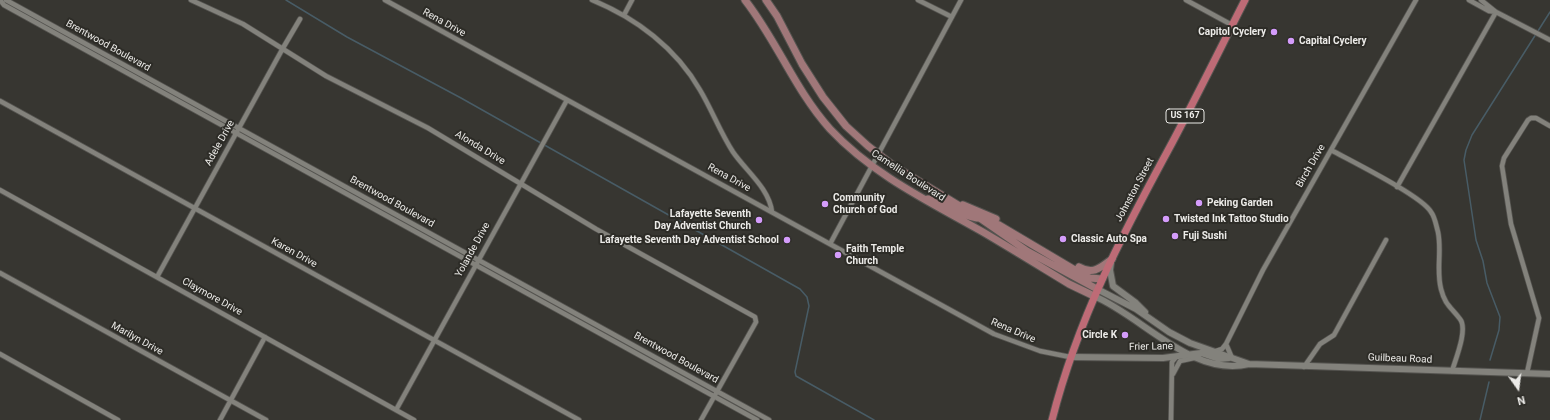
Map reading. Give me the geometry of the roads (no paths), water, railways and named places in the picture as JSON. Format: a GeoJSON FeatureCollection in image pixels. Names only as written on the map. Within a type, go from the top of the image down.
{"type":"FeatureCollection","features":[{"type":"Feature","properties":{"kind":"main road","name":"Camellia Boulevard"},"geometry":{"type":"LineString","coordinates":[[745,0],[764,25],[805,98],[830,128],[872,166],[922,198],[1069,284],[1096,293]]}},
{"type":"Feature","properties":{"kind":"main road","name":"Camellia Boulevard"},"geometry":{"type":"LineString","coordinates":[[766,0],[777,16],[802,64],[823,97],[846,126],[878,155],[953,201],[1027,251],[1096,293]]}},
{"type":"Feature","properties":{"kind":"main road","name":"Johnston Street"},"geometry":{"type":"LineString","coordinates":[[1052,420],[1070,356],[1102,279],[1245,0]]}},
{"type":"Feature","properties":{"kind":"main road"},"geometry":{"type":"LineString","coordinates":[[922,198],[936,200],[966,217],[980,219],[999,225],[1088,277],[1102,279]]}},
{"type":"Feature","properties":{"kind":"main road"},"geometry":{"type":"LineString","coordinates":[[953,201],[974,208],[1010,226],[1086,271],[1092,272],[1098,270],[1112,258]]}},
{"type":"Feature","properties":{"kind":"street","name":"Brentwood Boulevard"},"geometry":{"type":"LineString","coordinates":[[0,0],[4,5],[757,420]]}},
{"type":"Feature","properties":{"kind":"street","name":"Brentwood Boulevard"},"geometry":{"type":"LineString","coordinates":[[6,0],[769,420]]}},
{"type":"Feature","properties":{"kind":"street","name":"Alonda Drive"},"geometry":{"type":"LineString","coordinates":[[191,0],[243,24],[326,76],[428,128],[596,229],[756,318],[756,322],[717,391]]}},
{"type":"Feature","properties":{"kind":"street","name":"Rena Drive"},"geometry":{"type":"LineString","coordinates":[[385,0],[1007,340],[1040,351],[1070,356]]}},
{"type":"Feature","properties":{"kind":"street"},"geometry":{"type":"LineString","coordinates":[[592,0],[624,15],[651,33],[683,64],[699,88],[732,151],[766,194],[772,212]]}},
{"type":"Feature","properties":{"kind":"street"},"geometry":{"type":"LineString","coordinates":[[596,0],[601,4]]}},
{"type":"Feature","properties":{"kind":"street"},"geometry":{"type":"LineString","coordinates":[[624,15],[632,0]]}},
{"type":"Feature","properties":{"kind":"street"},"geometry":{"type":"LineString","coordinates":[[918,0],[952,17]]}},
{"type":"Feature","properties":{"kind":"street"},"geometry":{"type":"LineString","coordinates":[[830,244],[961,0]]}},
{"type":"Feature","properties":{"kind":"street"},"geometry":{"type":"LineString","coordinates":[[1186,0],[1232,26]]}},
{"type":"Feature","properties":{"kind":"street","name":"Birch Drive"},"geometry":{"type":"LineString","coordinates":[[1226,344],[1252,290],[1416,0]]}},
{"type":"Feature","properties":{"kind":"street"},"geometry":{"type":"LineString","coordinates":[[1469,0],[1489,11],[1496,12]]}},
{"type":"Feature","properties":{"kind":"street"},"geometry":{"type":"LineString","coordinates":[[1481,0],[1496,12],[1550,40]]}},
{"type":"Feature","properties":{"kind":"street"},"geometry":{"type":"LineString","coordinates":[[1397,187],[1496,12]]}},
{"type":"Feature","properties":{"kind":"street","name":"Adele Drive"},"geometry":{"type":"LineString","coordinates":[[157,277],[300,19]]}},
{"type":"Feature","properties":{"kind":"street","name":"Yolande Drive"},"geometry":{"type":"LineString","coordinates":[[396,410],[566,100]]}},
{"type":"Feature","properties":{"kind":"street","name":"Karen Drive"},"geometry":{"type":"LineString","coordinates":[[0,101],[579,420]]}},
{"type":"Feature","properties":{"kind":"street"},"geometry":{"type":"LineString","coordinates":[[1527,373],[1539,318],[1511,224],[1502,166],[1504,158],[1528,120],[1531,118],[1536,118],[1550,126]]}},
{"type":"Feature","properties":{"kind":"street"},"geometry":{"type":"LineString","coordinates":[[1331,150],[1397,187],[1425,205],[1434,218],[1439,238],[1439,279],[1442,295],[1448,307],[1459,318],[1464,326],[1464,333],[1452,371]]}},
{"type":"Feature","properties":{"kind":"street","name":"Claymore Drive"},"geometry":{"type":"LineString","coordinates":[[0,190],[414,420]]}},
{"type":"Feature","properties":{"kind":"street"},"geometry":{"type":"LineString","coordinates":[[1304,367],[1320,344],[1334,335],[1386,240]]}},
{"type":"Feature","properties":{"kind":"street"},"geometry":{"type":"LineString","coordinates":[[1112,258],[1110,270],[1113,286],[1136,303],[1150,318]]}},
{"type":"Feature","properties":{"kind":"street","name":"Marilyn Drive"},"geometry":{"type":"LineString","coordinates":[[0,273],[266,420]]}},
{"type":"Feature","properties":{"kind":"street","name":"Guilbeau Road"},"geometry":{"type":"LineString","coordinates":[[1096,293],[1150,318],[1179,338],[1248,364],[1550,374]]}},
{"type":"Feature","properties":{"kind":"street","name":"Guilbeau Road"},"geometry":{"type":"LineString","coordinates":[[1096,293],[1159,337],[1189,355],[1237,367],[1248,364]]}},
{"type":"Feature","properties":{"kind":"street"},"geometry":{"type":"LineString","coordinates":[[220,420],[265,337]]}},
{"type":"Feature","properties":{"kind":"street"},"geometry":{"type":"LineString","coordinates":[[1213,352],[1222,349],[1226,344],[1232,358]]}},
{"type":"Feature","properties":{"kind":"street","name":"Frier Lane"},"geometry":{"type":"LineString","coordinates":[[1070,356],[1176,357],[1201,353],[1219,359],[1232,358]]}},
{"type":"Feature","properties":{"kind":"street"},"geometry":{"type":"LineString","coordinates":[[0,354],[118,420]]}},
{"type":"Feature","properties":{"kind":"street"},"geometry":{"type":"LineString","coordinates":[[1171,420],[1173,374],[1172,362],[1176,357]]}},
{"type":"Feature","properties":{"kind":"street"},"geometry":{"type":"LineString","coordinates":[[1173,374],[1180,361],[1184,359],[1197,358]]}},
{"type":"Feature","properties":{"kind":"street"},"geometry":{"type":"LineString","coordinates":[[701,420],[717,391]]}},
{"type":"Feature","properties":{"kind":"waterway"},"geometry":{"type":"LineString","coordinates":[[286,0],[347,37],[461,98],[800,289],[807,297],[809,306],[795,372],[796,376],[874,420]]}},
{"type":"Feature","properties":{"kind":"waterway"},"geometry":{"type":"LineString","coordinates":[[1490,360],[1499,330],[1500,317],[1487,283],[1483,261],[1476,240],[1464,160],[1472,135],[1550,12]]}},
{"type":"Feature","properties":{"kind":"waterway"},"geometry":{"type":"LineString","coordinates":[[1480,420],[1489,382]]}},
{"type":"Feature","properties":{"kind":"place","name":"Capitol Cyclery"},"geometry":{"type":"Point","coordinates":[1274,32]}},
{"type":"Feature","properties":{"kind":"place","name":"Capital Cyclery"},"geometry":{"type":"Point","coordinates":[1291,41]}},
{"type":"Feature","properties":{"kind":"place","name":"Peking Garden"},"geometry":{"type":"Point","coordinates":[1199,203]}},
{"type":"Feature","properties":{"kind":"place","name":"Community Church of God"},"geometry":{"type":"Point","coordinates":[825,204]}},
{"type":"Feature","properties":{"kind":"place","name":"Twisted Ink Tattoo Studio"},"geometry":{"type":"Point","coordinates":[1166,219]}},
{"type":"Feature","properties":{"kind":"place","name":"Lafayette Seventh Day Adventist Church"},"geometry":{"type":"Point","coordinates":[759,220]}},
{"type":"Feature","properties":{"kind":"place","name":"Fuji Sushi"},"geometry":{"type":"Point","coordinates":[1175,236]}},
{"type":"Feature","properties":{"kind":"place","name":"Classic Auto Spa"},"geometry":{"type":"Point","coordinates":[1063,239]}},
{"type":"Feature","properties":{"kind":"place","name":"Lafayette Seventh Day Adventist School"},"geometry":{"type":"Point","coordinates":[787,240]}},
{"type":"Feature","properties":{"kind":"place","name":"Faith Temple Church"},"geometry":{"type":"Point","coordinates":[838,255]}},
{"type":"Feature","properties":{"kind":"place","name":"Circle K"},"geometry":{"type":"Point","coordinates":[1125,335]}}]}
